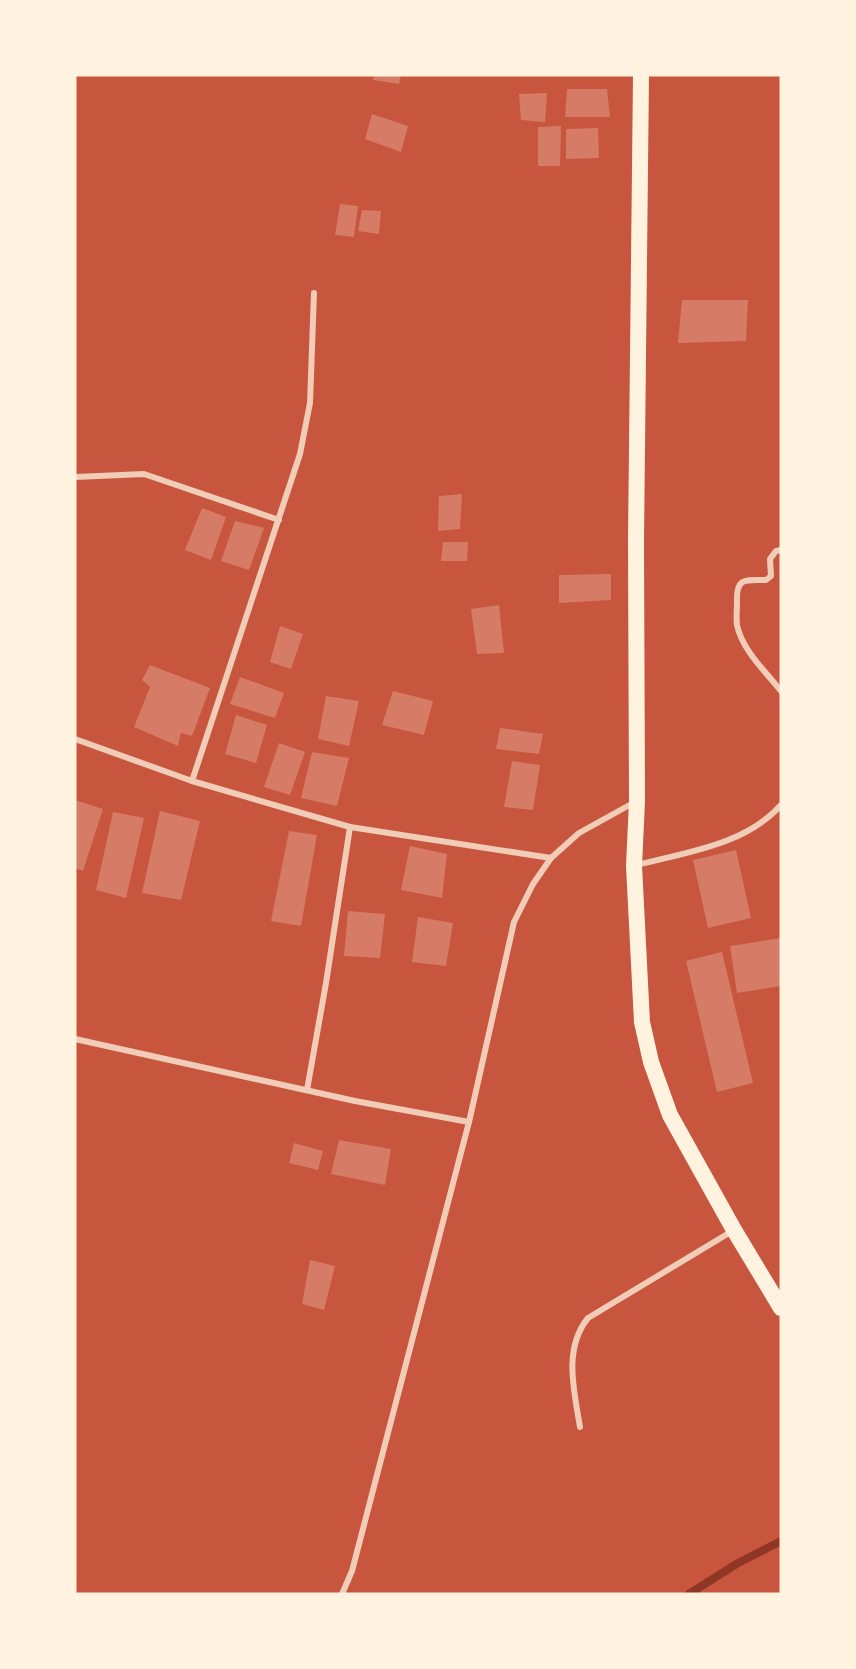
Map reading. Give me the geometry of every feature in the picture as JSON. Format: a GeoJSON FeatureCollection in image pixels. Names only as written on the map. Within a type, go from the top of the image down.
{"type":"FeatureCollection","features":[{"type":"Feature","properties":{"kind":"highway"},"geometry":{"type":"LineString","coordinates":[[641,75],[636,541],[637,801],[634,866],[642,1022],[651,1062],[670,1115],[734,1230],[781,1308]]}},
{"type":"Feature","properties":{"kind":"street"},"geometry":{"type":"LineString","coordinates":[[192,781],[300,454],[310,403],[314,292]]}},
{"type":"Feature","properties":{"kind":"street"},"geometry":{"type":"LineString","coordinates":[[75,477],[144,474],[279,520]]}},
{"type":"Feature","properties":{"kind":"street"},"geometry":{"type":"LineString","coordinates":[[781,550],[776,551],[770,559],[771,576],[766,580],[749,579],[737,588],[737,626],[749,650],[781,691]]}},
{"type":"Feature","properties":{"kind":"street"},"geometry":{"type":"LineString","coordinates":[[75,739],[192,781],[350,827],[551,858]]}},
{"type":"Feature","properties":{"kind":"street"},"geometry":{"type":"LineString","coordinates":[[342,1594],[352,1571],[468,1122],[514,922],[533,884],[551,858],[579,833],[637,801]]}},
{"type":"Feature","properties":{"kind":"street"},"geometry":{"type":"LineString","coordinates":[[634,866],[730,841],[772,815],[781,805]]}},
{"type":"Feature","properties":{"kind":"street"},"geometry":{"type":"LineString","coordinates":[[307,1090],[350,827]]}},
{"type":"Feature","properties":{"kind":"street"},"geometry":{"type":"LineString","coordinates":[[75,1039],[307,1090],[468,1122]]}},
{"type":"Feature","properties":{"kind":"street"},"geometry":{"type":"LineString","coordinates":[[580,1426],[573,1385],[572,1360],[577,1338],[588,1318],[734,1230]]}},
{"type":"Feature","properties":{"kind":"building"},"geometry":{"type":"Polygon","coordinates":[[[374,75],[401,75],[399,84],[373,80],[374,75]]]}},
{"type":"Feature","properties":{"kind":"building"},"geometry":{"type":"Polygon","coordinates":[[[567,89],[607,89],[610,117],[565,117],[567,89]]]}},
{"type":"Feature","properties":{"kind":"building"},"geometry":{"type":"Polygon","coordinates":[[[547,93],[545,122],[521,120],[519,94],[547,93]]]}},
{"type":"Feature","properties":{"kind":"building"},"geometry":{"type":"Polygon","coordinates":[[[372,114],[408,126],[401,152],[365,139],[372,114]]]}},
{"type":"Feature","properties":{"kind":"building"},"geometry":{"type":"Polygon","coordinates":[[[561,126],[560,166],[538,166],[538,127],[561,126]]]}},
{"type":"Feature","properties":{"kind":"building"},"geometry":{"type":"Polygon","coordinates":[[[598,128],[599,158],[566,159],[566,129],[598,128]]]}},
{"type":"Feature","properties":{"kind":"building"},"geometry":{"type":"Polygon","coordinates":[[[340,204],[358,206],[354,237],[335,235],[340,204]]]}},
{"type":"Feature","properties":{"kind":"building"},"geometry":{"type":"Polygon","coordinates":[[[362,210],[381,211],[379,234],[358,231],[362,210]]]}},
{"type":"Feature","properties":{"kind":"building"},"geometry":{"type":"Polygon","coordinates":[[[682,300],[748,300],[746,341],[678,343],[682,300]]]}},
{"type":"Feature","properties":{"kind":"building"},"geometry":{"type":"Polygon","coordinates":[[[462,494],[460,529],[438,531],[439,496],[462,494]]]}},
{"type":"Feature","properties":{"kind":"building"},"geometry":{"type":"Polygon","coordinates":[[[202,508],[226,517],[211,560],[185,550],[202,508]]]}},
{"type":"Feature","properties":{"kind":"building"},"geometry":{"type":"Polygon","coordinates":[[[235,521],[264,528],[249,570],[221,561],[235,521]]]}},
{"type":"Feature","properties":{"kind":"building"},"geometry":{"type":"Polygon","coordinates":[[[443,542],[468,542],[467,561],[441,561],[443,542]]]}},
{"type":"Feature","properties":{"kind":"building"},"geometry":{"type":"Polygon","coordinates":[[[611,574],[611,600],[559,603],[559,575],[611,574]]]}},
{"type":"Feature","properties":{"kind":"building"},"geometry":{"type":"Polygon","coordinates":[[[499,605],[504,653],[477,654],[471,609],[499,605]]]}},
{"type":"Feature","properties":{"kind":"building"},"geometry":{"type":"Polygon","coordinates":[[[280,626],[303,634],[291,669],[270,662],[280,626]]]}},
{"type":"Feature","properties":{"kind":"building"},"geometry":{"type":"Polygon","coordinates":[[[150,665],[210,688],[192,736],[181,733],[178,746],[134,727],[150,687],[142,680],[150,665]]]}},
{"type":"Feature","properties":{"kind":"building"},"geometry":{"type":"Polygon","coordinates":[[[240,677],[284,693],[275,718],[230,704],[240,677]]]}},
{"type":"Feature","properties":{"kind":"building"},"geometry":{"type":"Polygon","coordinates":[[[393,691],[433,701],[424,735],[382,725],[393,691]]]}},
{"type":"Feature","properties":{"kind":"building"},"geometry":{"type":"Polygon","coordinates":[[[326,696],[359,701],[349,746],[318,739],[326,696]]]}},
{"type":"Feature","properties":{"kind":"building"},"geometry":{"type":"Polygon","coordinates":[[[236,715],[267,725],[256,763],[225,754],[236,715]]]}},
{"type":"Feature","properties":{"kind":"building"},"geometry":{"type":"Polygon","coordinates":[[[500,728],[543,734],[539,754],[496,749],[500,728]]]}},
{"type":"Feature","properties":{"kind":"building"},"geometry":{"type":"Polygon","coordinates":[[[279,743],[305,752],[290,795],[264,787],[279,743]]]}},
{"type":"Feature","properties":{"kind":"building"},"geometry":{"type":"Polygon","coordinates":[[[312,752],[349,758],[337,806],[301,798],[312,752]]]}},
{"type":"Feature","properties":{"kind":"building"},"geometry":{"type":"Polygon","coordinates":[[[512,761],[540,765],[533,810],[504,807],[512,761]]]}},
{"type":"Feature","properties":{"kind":"building"},"geometry":{"type":"Polygon","coordinates":[[[75,800],[103,809],[83,871],[75,868],[75,800]]]}},
{"type":"Feature","properties":{"kind":"building"},"geometry":{"type":"Polygon","coordinates":[[[160,811],[200,821],[181,900],[142,893],[160,811]]]}},
{"type":"Feature","properties":{"kind":"building"},"geometry":{"type":"Polygon","coordinates":[[[113,812],[144,818],[126,898],[96,890],[113,812]]]}},
{"type":"Feature","properties":{"kind":"building"},"geometry":{"type":"Polygon","coordinates":[[[289,831],[317,835],[301,926],[271,921],[289,831]]]}},
{"type":"Feature","properties":{"kind":"building"},"geometry":{"type":"Polygon","coordinates":[[[410,846],[447,854],[442,898],[401,890],[410,846]]]}},
{"type":"Feature","properties":{"kind":"building"},"geometry":{"type":"Polygon","coordinates":[[[736,850],[751,918],[708,928],[693,860],[736,850]]]}},
{"type":"Feature","properties":{"kind":"building"},"geometry":{"type":"Polygon","coordinates":[[[348,911],[385,914],[380,958],[344,956],[348,911]]]}},
{"type":"Feature","properties":{"kind":"building"},"geometry":{"type":"Polygon","coordinates":[[[418,917],[453,923],[446,966],[412,962],[418,917]]]}},
{"type":"Feature","properties":{"kind":"building"},"geometry":{"type":"Polygon","coordinates":[[[781,938],[781,986],[737,993],[730,946],[781,938]]]}},
{"type":"Feature","properties":{"kind":"building"},"geometry":{"type":"Polygon","coordinates":[[[722,952],[753,1083],[717,1092],[686,961],[722,952]]]}},
{"type":"Feature","properties":{"kind":"building"},"geometry":{"type":"Polygon","coordinates":[[[339,1140],[391,1149],[385,1185],[331,1174],[339,1140]]]}},
{"type":"Feature","properties":{"kind":"building"},"geometry":{"type":"Polygon","coordinates":[[[294,1143],[323,1151],[318,1170],[289,1163],[294,1143]]]}},
{"type":"Feature","properties":{"kind":"building"},"geometry":{"type":"Polygon","coordinates":[[[310,1260],[335,1266],[324,1310],[302,1304],[310,1260]]]}},
{"type":"Feature","properties":{"kind":"waterway"},"geometry":{"type":"LineString","coordinates":[[689,1594],[738,1563],[781,1541]]}}]}
